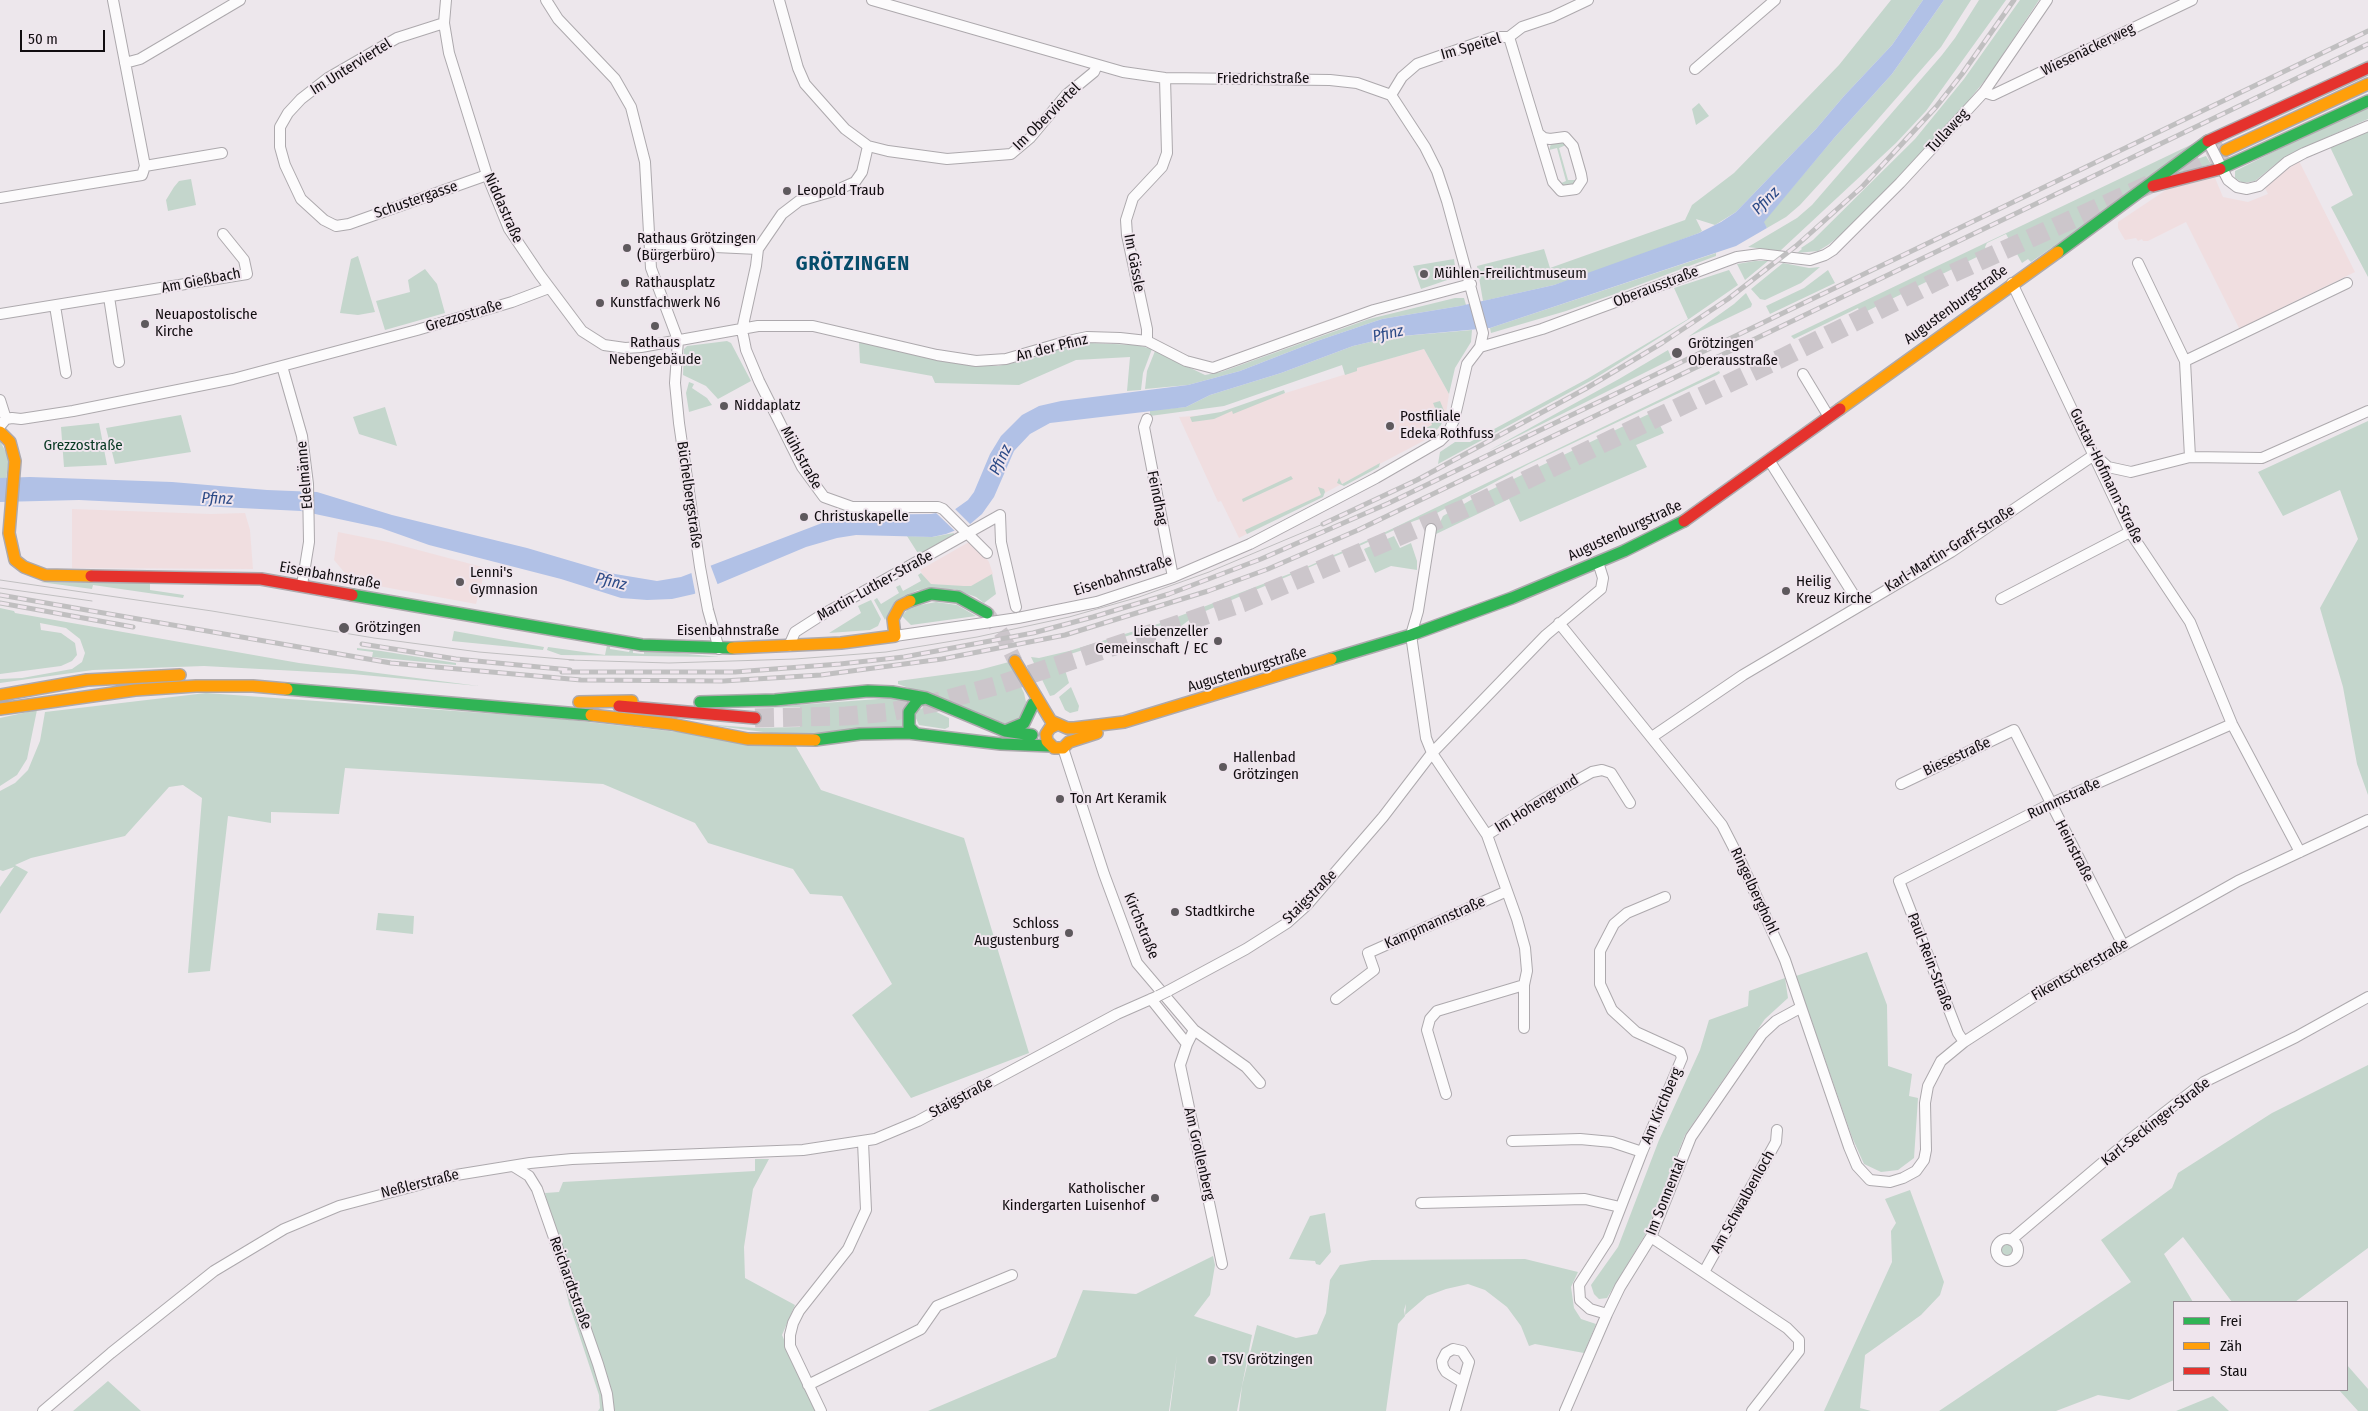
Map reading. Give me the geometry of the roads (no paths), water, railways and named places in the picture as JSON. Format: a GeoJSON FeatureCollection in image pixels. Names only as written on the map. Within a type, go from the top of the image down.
{"type":"FeatureCollection","features":[{"type":"Feature","properties":{"kind":"main road","name":"Augustenburgstraße"},"geometry":{"type":"LineString","coordinates":[[939,737],[1001,744],[1066,745],[1108,730],[1124,722],[1410,635],[1512,598],[1598,562],[1675,526],[2147,188],[2196,148],[2368,68]]}},
{"type":"Feature","properties":{"kind":"main road"},"geometry":{"type":"LineString","coordinates":[[2226,150],[2368,84]]}},
{"type":"Feature","properties":{"kind":"main road","name":"Augustenburgstraße"},"geometry":{"type":"LineString","coordinates":[[2147,188],[2178,178],[2220,169],[2368,101]]}},
{"type":"Feature","properties":{"kind":"main road","name":"Eisenbahnstraße"},"geometry":{"type":"LineString","coordinates":[[0,432],[10,442],[14,451],[15,473],[9,533],[12,552],[15,560],[37,573],[70,576],[261,579],[633,643],[719,648],[789,646],[895,636]]}},
{"type":"Feature","properties":{"kind":"main road"},"geometry":{"type":"LineString","coordinates":[[895,636],[893,619],[895,613],[900,606],[918,596],[931,594],[952,596],[972,603],[987,613]]}},
{"type":"Feature","properties":{"kind":"main road"},"geometry":{"type":"LineString","coordinates":[[1015,660],[1048,717],[1070,733],[1066,745]]}},
{"type":"Feature","properties":{"kind":"main road"},"geometry":{"type":"LineString","coordinates":[[0,695],[38,687],[124,677],[193,674],[252,676],[546,699]]}},
{"type":"Feature","properties":{"kind":"main road"},"geometry":{"type":"LineString","coordinates":[[0,686],[38,687]]}},
{"type":"Feature","properties":{"kind":"main road"},"geometry":{"type":"LineString","coordinates":[[0,711],[27,705],[135,690],[196,686],[253,686],[574,713],[671,724],[748,738],[786,741],[817,740],[883,733],[939,737],[948,735],[959,726],[957,713],[950,707]]}},
{"type":"Feature","properties":{"kind":"main road"},"geometry":{"type":"LineString","coordinates":[[1030,688],[1039,723],[1046,733],[1050,746]]}},
{"type":"Feature","properties":{"kind":"main road"},"geometry":{"type":"LineString","coordinates":[[579,702],[774,700],[868,691],[892,692],[926,698],[1005,731],[1019,734],[1046,733],[1050,728],[1062,726]]}},
{"type":"Feature","properties":{"kind":"main road"},"geometry":{"type":"LineString","coordinates":[[916,734],[909,727],[909,712],[918,700],[926,698]]}},
{"type":"Feature","properties":{"kind":"main road"},"geometry":{"type":"LineString","coordinates":[[564,700],[755,718],[574,713]]}},
{"type":"Feature","properties":{"kind":"main road"},"geometry":{"type":"LineString","coordinates":[[1005,731],[1024,723],[1033,704]]}},
{"type":"Feature","properties":{"kind":"main road","name":"Augustenburgstraße"},"geometry":{"type":"LineString","coordinates":[[1062,726],[1124,722]]}},
{"type":"Feature","properties":{"kind":"street"},"geometry":{"type":"LineString","coordinates":[[113,0],[143,171]]}},
{"type":"Feature","properties":{"kind":"street"},"geometry":{"type":"LineString","coordinates":[[125,63],[140,59],[240,0]]}},
{"type":"Feature","properties":{"kind":"street","name":"Niddastraße"},"geometry":{"type":"LineString","coordinates":[[446,0],[444,22],[455,78],[487,175],[519,246],[582,331],[604,345],[625,348],[641,347],[678,340]]}},
{"type":"Feature","properties":{"kind":"street"},"geometry":{"type":"LineString","coordinates":[[546,0],[558,19],[615,79],[631,107],[646,162],[651,268],[678,340]]}},
{"type":"Feature","properties":{"kind":"street","name":"Im Oberviertel"},"geometry":{"type":"LineString","coordinates":[[779,0],[798,68],[805,84],[833,118],[868,146],[916,156],[947,159],[1011,154],[1030,138],[1066,95],[1094,72],[1097,65]]}},
{"type":"Feature","properties":{"kind":"street","name":"Friedrichstraße"},"geometry":{"type":"LineString","coordinates":[[872,0],[1123,72],[1164,78],[1330,80],[1357,83],[1391,95]]}},
{"type":"Feature","properties":{"kind":"street","name":"Im Speitel"},"geometry":{"type":"LineString","coordinates":[[1391,95],[1408,70],[1417,64],[1494,38],[1509,37],[1522,28],[1559,14],[1588,0]]}},
{"type":"Feature","properties":{"kind":"street"},"geometry":{"type":"LineString","coordinates":[[1695,69],[1774,0]]}},
{"type":"Feature","properties":{"kind":"street","name":"Tullaweg"},"geometry":{"type":"LineString","coordinates":[[1834,250],[1900,183],[1984,92],[2047,0]]}},
{"type":"Feature","properties":{"kind":"street","name":"Wiesenäckerweg"},"geometry":{"type":"LineString","coordinates":[[1984,92],[1993,95],[2192,0]]}},
{"type":"Feature","properties":{"kind":"street","name":"Im Unterviertel"},"geometry":{"type":"LineString","coordinates":[[345,225],[336,226],[324,220],[301,199],[285,166],[280,147],[280,127],[288,113],[301,99],[328,78],[397,38],[444,22]]}},
{"type":"Feature","properties":{"kind":"street"},"geometry":{"type":"LineString","coordinates":[[1509,37],[1538,133],[1556,187],[1561,191],[1576,189],[1582,180],[1582,174],[1573,146],[1565,137],[1550,139],[1538,133]]}},
{"type":"Feature","properties":{"kind":"street","name":"Im Gässle"},"geometry":{"type":"LineString","coordinates":[[1146,341],[1147,329],[1127,235],[1126,220],[1133,198],[1162,167],[1167,153],[1164,78]]}},
{"type":"Feature","properties":{"kind":"street"},"geometry":{"type":"LineString","coordinates":[[1391,95],[1425,147],[1437,171],[1483,333],[1480,347]]}},
{"type":"Feature","properties":{"kind":"street"},"geometry":{"type":"LineString","coordinates":[[2208,141],[2220,169],[2228,180],[2237,188],[2247,189],[2258,186],[2287,162],[2304,153],[2368,126]]}},
{"type":"Feature","properties":{"kind":"street"},"geometry":{"type":"LineString","coordinates":[[742,330],[758,249],[782,214],[795,204],[855,182],[862,172],[868,146]]}},
{"type":"Feature","properties":{"kind":"street"},"geometry":{"type":"LineString","coordinates":[[0,198],[143,171],[222,153]]}},
{"type":"Feature","properties":{"kind":"street","name":"Schustergasse"},"geometry":{"type":"LineString","coordinates":[[345,225],[487,175]]}},
{"type":"Feature","properties":{"kind":"street","name":"Am Gießbach"},"geometry":{"type":"LineString","coordinates":[[0,314],[248,274],[244,260],[223,234]]}},
{"type":"Feature","properties":{"kind":"street"},"geometry":{"type":"LineString","coordinates":[[651,244],[758,249]]}},
{"type":"Feature","properties":{"kind":"street","name":"Oberausstraße"},"geometry":{"type":"LineString","coordinates":[[1480,347],[1542,329],[1738,257],[1760,254],[1810,260],[1820,258],[1834,250]]}},
{"type":"Feature","properties":{"kind":"street"},"geometry":{"type":"LineString","coordinates":[[2138,263],[2185,361],[2190,457]]}},
{"type":"Feature","properties":{"kind":"street","name":"Gustav-Hofmann-Straße"},"geometry":{"type":"LineString","coordinates":[[2012,283],[2130,532],[2190,622],[2232,724],[2300,852]]}},
{"type":"Feature","properties":{"kind":"street"},"geometry":{"type":"LineString","coordinates":[[2185,361],[2347,283]]}},
{"type":"Feature","properties":{"kind":"street","name":"Grezzostraße"},"geometry":{"type":"LineString","coordinates":[[3,423],[178,391],[282,366],[459,318],[549,288]]}},
{"type":"Feature","properties":{"kind":"street","name":"An der Pfinz"},"geometry":{"type":"LineString","coordinates":[[678,340],[758,326],[813,326],[937,355],[976,361],[1006,359],[1068,340],[1087,337],[1146,341],[1186,361],[1204,366],[1218,367],[1374,310],[1472,289]]}},
{"type":"Feature","properties":{"kind":"street"},"geometry":{"type":"LineString","coordinates":[[109,297],[119,362]]}},
{"type":"Feature","properties":{"kind":"street"},"geometry":{"type":"LineString","coordinates":[[55,306],[66,373]]}},
{"type":"Feature","properties":{"kind":"street","name":"Mühlstraße"},"geometry":{"type":"LineString","coordinates":[[742,330],[746,350],[759,381],[802,466],[824,497],[852,507],[932,506],[943,509],[986,551],[1001,542]]}},
{"type":"Feature","properties":{"kind":"street","name":"Büchelbergstraße"},"geometry":{"type":"LineString","coordinates":[[678,340],[675,383],[700,568],[708,610],[719,648]]}},
{"type":"Feature","properties":{"kind":"street","name":"Eisenbahnstraße"},"geometry":{"type":"LineString","coordinates":[[895,636],[1067,609],[1097,602],[1173,577],[1250,544],[1376,478],[1440,441],[1448,433],[1454,420],[1467,364],[1480,347]]}},
{"type":"Feature","properties":{"kind":"street","name":"Edelmänne"},"geometry":{"type":"LineString","coordinates":[[282,366],[302,436],[308,490],[309,542],[302,586]]}},
{"type":"Feature","properties":{"kind":"street"},"geometry":{"type":"LineString","coordinates":[[1803,374],[1829,417]]}},
{"type":"Feature","properties":{"kind":"street"},"geometry":{"type":"LineString","coordinates":[[0,400],[3,423]]}},
{"type":"Feature","properties":{"kind":"street"},"geometry":{"type":"LineString","coordinates":[[2094,454],[2108,467],[2131,472],[2190,457],[2262,458],[2368,411]]}},
{"type":"Feature","properties":{"kind":"street","name":"Feindhag"},"geometry":{"type":"LineString","coordinates":[[1147,419],[1144,427],[1173,577]]}},
{"type":"Feature","properties":{"kind":"street","name":"Karl-Martin-Graff-Straße"},"geometry":{"type":"LineString","coordinates":[[1652,737],[1743,675],[1951,552],[2094,454]]}},
{"type":"Feature","properties":{"kind":"street"},"geometry":{"type":"LineString","coordinates":[[1769,460],[1860,605]]}},
{"type":"Feature","properties":{"kind":"street","name":"Martin-Luther-Straße"},"geometry":{"type":"LineString","coordinates":[[789,646],[795,632],[820,616],[966,531],[1000,515],[1001,542]]}},
{"type":"Feature","properties":{"kind":"street"},"geometry":{"type":"LineString","coordinates":[[1431,529],[1418,611],[1410,635],[1426,738],[1432,753],[1487,835],[1507,891],[1525,948],[1527,972],[1524,985],[1524,1028]]}},
{"type":"Feature","properties":{"kind":"street"},"geometry":{"type":"LineString","coordinates":[[2001,599],[2130,532]]}},
{"type":"Feature","properties":{"kind":"street"},"geometry":{"type":"LineString","coordinates":[[1001,542],[1016,607]]}},
{"type":"Feature","properties":{"kind":"street","name":"Staigstraße"},"geometry":{"type":"LineString","coordinates":[[863,1142],[918,1121],[1117,1014],[1155,998],[1246,949],[1294,917],[1321,889],[1383,817],[1432,753],[1559,623],[1601,589],[1603,578],[1598,562]]}},
{"type":"Feature","properties":{"kind":"street","name":"Ringelberghohl"},"geometry":{"type":"LineString","coordinates":[[1559,623],[1722,825],[1742,864],[1785,960],[1839,1121],[1857,1166],[1870,1180],[1890,1182]]}},
{"type":"Feature","properties":{"kind":"street","name":"Rummstraße"},"geometry":{"type":"LineString","coordinates":[[1899,881],[2050,804],[2232,724]]}},
{"type":"Feature","properties":{"kind":"street","name":"Heinstraße"},"geometry":{"type":"LineString","coordinates":[[2014,730],[2123,945]]}},
{"type":"Feature","properties":{"kind":"street","name":"Biesestraße"},"geometry":{"type":"LineString","coordinates":[[1901,784],[2014,730]]}},
{"type":"Feature","properties":{"kind":"street","name":"Kirchstraße"},"geometry":{"type":"LineString","coordinates":[[1066,745],[1104,874],[1138,963],[1194,1030],[1246,1067],[1260,1083]]}},
{"type":"Feature","properties":{"kind":"street","name":"Im Hohengrund"},"geometry":{"type":"LineString","coordinates":[[1487,835],[1540,800],[1592,772],[1602,770],[1611,774],[1630,803]]}},
{"type":"Feature","properties":{"kind":"street","name":"Fikentscherstraße"},"geometry":{"type":"LineString","coordinates":[[1890,1182],[1916,1171],[1924,1160],[1926,1150],[1925,1103],[1928,1086],[1942,1061],[1964,1042],[2041,992],[2238,881],[2368,820]]}},
{"type":"Feature","properties":{"kind":"street","name":"Paul-Rein-Straße"},"geometry":{"type":"LineString","coordinates":[[1899,881],[1958,1033],[1964,1042]]}},
{"type":"Feature","properties":{"kind":"street","name":"Kampmannstraße"},"geometry":{"type":"LineString","coordinates":[[1336,999],[1374,970],[1368,954],[1507,891]]}},
{"type":"Feature","properties":{"kind":"street","name":"Am Kirchberg"},"geometry":{"type":"LineString","coordinates":[[1607,1314],[1590,1309],[1580,1300],[1579,1285],[1608,1240],[1642,1152],[1682,1058],[1680,1052],[1636,1032],[1612,1010],[1600,984],[1600,951],[1614,924],[1627,913],[1665,897]]}},
{"type":"Feature","properties":{"kind":"street"},"geometry":{"type":"LineString","coordinates":[[1446,1094],[1427,1030],[1430,1019],[1437,1011],[1524,985]]}},
{"type":"Feature","properties":{"kind":"street","name":"Karl-Seckinger-Straße"},"geometry":{"type":"LineString","coordinates":[[2011,1240],[2128,1141],[2204,1082],[2296,1037],[2368,997]]}},
{"type":"Feature","properties":{"kind":"street"},"geometry":{"type":"LineString","coordinates":[[1155,998],[1187,1044],[1194,1030]]}},
{"type":"Feature","properties":{"kind":"street","name":"Im Sonnental"},"geometry":{"type":"LineString","coordinates":[[1564,1411],[1620,1287],[1651,1237],[1691,1136],[1762,1034],[1776,1021],[1800,1008]]}},
{"type":"Feature","properties":{"kind":"street","name":"Am Grollenberg"},"geometry":{"type":"LineString","coordinates":[[1187,1044],[1180,1066],[1222,1264]]}},
{"type":"Feature","properties":{"kind":"street","name":"Am Schwalbenloch"},"geometry":{"type":"LineString","coordinates":[[1704,1272],[1776,1142],[1777,1130]]}},
{"type":"Feature","properties":{"kind":"street","name":"Am Kirchberg"},"geometry":{"type":"LineString","coordinates":[[1512,1141],[1580,1139],[1612,1142],[1642,1152]]}},
{"type":"Feature","properties":{"kind":"street"},"geometry":{"type":"LineString","coordinates":[[821,1411],[790,1346],[790,1335],[793,1323],[799,1312],[848,1249],[866,1210],[863,1142]]}},
{"type":"Feature","properties":{"kind":"street","name":"Neßlerstraße"},"geometry":{"type":"LineString","coordinates":[[43,1411],[194,1285],[229,1261],[308,1218],[363,1198],[456,1175],[572,1159],[803,1150],[863,1142]]}},
{"type":"Feature","properties":{"kind":"street","name":"Reichardtstraße"},"geometry":{"type":"LineString","coordinates":[[513,1166],[529,1176],[537,1189],[598,1364],[607,1394],[608,1411]]}},
{"type":"Feature","properties":{"kind":"street"},"geometry":{"type":"LineString","coordinates":[[1422,1203],[1586,1199],[1620,1207]]}},
{"type":"Feature","properties":{"kind":"street","name":"Am Schwalbenloch"},"geometry":{"type":"LineString","coordinates":[[1651,1237],[1787,1328],[1799,1340],[1799,1351],[1752,1411]]}},
{"type":"Feature","properties":{"kind":"street"},"geometry":{"type":"LineString","coordinates":[[808,1385],[921,1329],[937,1306],[1012,1275]]}},
{"type":"Feature","properties":{"kind":"street"},"geometry":{"type":"LineString","coordinates":[[1455,1411],[1462,1382]]}},
{"type":"Feature","properties":{"kind":"water","name":"Pfinz"},"geometry":{"type":"Polygon","coordinates":[[[1923,0],[1944,0],[1892,74],[1835,137],[1764,222],[1767,228],[1736,246],[1490,328],[1391,337],[1353,346],[1281,373],[1210,395],[1186,407],[1050,423],[1030,434],[1014,451],[994,497],[982,514],[969,525],[946,534],[932,537],[856,535],[837,538],[806,547],[694,594],[672,599],[647,600],[621,598],[561,579],[429,545],[381,528],[301,511],[79,500],[0,502],[0,478],[30,477],[172,482],[317,492],[392,515],[527,548],[615,574],[657,581],[681,577],[843,515],[931,514],[954,510],[968,500],[974,492],[990,454],[1001,436],[1022,415],[1039,406],[1061,401],[1188,385],[1240,371],[1317,341],[1382,319],[1460,306],[1554,285],[1699,233],[1721,222],[1736,212],[1816,129],[1892,45],[1923,0]]]}},
{"type":"Feature","properties":{"kind":"tunnel"},"geometry":{"type":"LineString","coordinates":[[755,718],[846,716],[890,712],[933,703],[999,685],[1242,603],[1482,501],[1784,357],[1951,274],[2226,150]]}},
{"type":"Feature","properties":{"kind":"tunnel"},"geometry":{"type":"LineString","coordinates":[[987,613],[1002,634],[1015,661]]}},
{"type":"Feature","properties":{"kind":"tram line"},"geometry":{"type":"LineString","coordinates":[[569,660],[669,663],[795,659],[886,652],[977,637],[1069,617],[1139,597],[1209,572],[1323,524]]}},
{"type":"Feature","properties":{"kind":"tram line"},"geometry":{"type":"LineString","coordinates":[[0,580],[212,611],[374,638],[479,652],[574,660]]}},
{"type":"Feature","properties":{"kind":"tram line"},"geometry":{"type":"LineString","coordinates":[[0,588],[92,601]]}},
{"type":"Feature","properties":{"kind":"railway"},"geometry":{"type":"LineString","coordinates":[[1323,524],[1417,480],[1585,389],[1662,343],[1728,299],[1796,246],[1862,187],[1936,107],[1962,74],[2014,0]]}},
{"type":"Feature","properties":{"kind":"railway"},"geometry":{"type":"LineString","coordinates":[[562,672],[735,672],[904,657],[1033,633],[1169,594],[1261,559],[1389,503],[2368,31]]}},
{"type":"Feature","properties":{"kind":"railway"},"geometry":{"type":"LineString","coordinates":[[0,595],[391,663],[581,680],[723,681],[821,675],[942,659],[1065,635],[1208,591],[1268,569],[1358,530],[2368,44]]}},
{"type":"Feature","properties":{"kind":"railway"},"geometry":{"type":"LineString","coordinates":[[0,603],[133,627]]}},
{"type":"Feature","properties":{"kind":"railway"},"geometry":{"type":"LineString","coordinates":[[362,644],[456,659],[570,670]]}},
{"type":"Feature","properties":{"kind":"place","name":"Leopold Traub"},"geometry":{"type":"Point","coordinates":[787,191]}},
{"type":"Feature","properties":{"kind":"place","name":"Rathaus Grötzingen (Bürgerbüro)"},"geometry":{"type":"Point","coordinates":[627,248]}},
{"type":"Feature","properties":{"kind":"place","name":"Mühlen-Freilichtmuseum"},"geometry":{"type":"Point","coordinates":[1424,274]}},
{"type":"Feature","properties":{"kind":"place","name":"Rathausplatz"},"geometry":{"type":"Point","coordinates":[625,283]}},
{"type":"Feature","properties":{"kind":"place","name":"Kunstfachwerk N6"},"geometry":{"type":"Point","coordinates":[600,303]}},
{"type":"Feature","properties":{"kind":"place","name":"Neuapostolische Kirche"},"geometry":{"type":"Point","coordinates":[145,324]}},
{"type":"Feature","properties":{"kind":"place","name":"Rathaus Nebengebäude"},"geometry":{"type":"Point","coordinates":[655,326]}},
{"type":"Feature","properties":{"kind":"place","name":"Grötzingen Oberausstraße"},"geometry":{"type":"Point","coordinates":[1677,353]}},
{"type":"Feature","properties":{"kind":"place","name":"Niddaplatz"},"geometry":{"type":"Point","coordinates":[724,406]}},
{"type":"Feature","properties":{"kind":"place","name":"Postfiliale Edeka Rothfuss"},"geometry":{"type":"Point","coordinates":[1390,426]}},
{"type":"Feature","properties":{"kind":"place","name":"Christuskapelle"},"geometry":{"type":"Point","coordinates":[804,517]}},
{"type":"Feature","properties":{"kind":"place","name":"Lenni's Gymnasion"},"geometry":{"type":"Point","coordinates":[460,582]}},
{"type":"Feature","properties":{"kind":"place","name":"Heilig Kreuz Kirche"},"geometry":{"type":"Point","coordinates":[1786,591]}},
{"type":"Feature","properties":{"kind":"place","name":"Grötzingen"},"geometry":{"type":"Point","coordinates":[344,628]}},
{"type":"Feature","properties":{"kind":"place","name":"Liebenzeller Gemeinschaft / EC"},"geometry":{"type":"Point","coordinates":[1218,641]}},
{"type":"Feature","properties":{"kind":"place","name":"Hallenbad Grötzingen"},"geometry":{"type":"Point","coordinates":[1223,767]}},
{"type":"Feature","properties":{"kind":"place","name":"Ton Art Keramik"},"geometry":{"type":"Point","coordinates":[1060,799]}},
{"type":"Feature","properties":{"kind":"place","name":"Stadtkirche"},"geometry":{"type":"Point","coordinates":[1175,912]}},
{"type":"Feature","properties":{"kind":"place","name":"Schloss Augustenburg"},"geometry":{"type":"Point","coordinates":[1069,933]}},
{"type":"Feature","properties":{"kind":"place","name":"Katholischer Kindergarten Luisenhof"},"geometry":{"type":"Point","coordinates":[1155,1198]}},
{"type":"Feature","properties":{"kind":"place","name":"TSV Grötzingen"},"geometry":{"type":"Point","coordinates":[1212,1360]}},
{"type":"Feature","properties":{"kind":"district","name":"GRÖTZINGEN"},"geometry":{"type":"Point","coordinates":[853,264]}}]}
